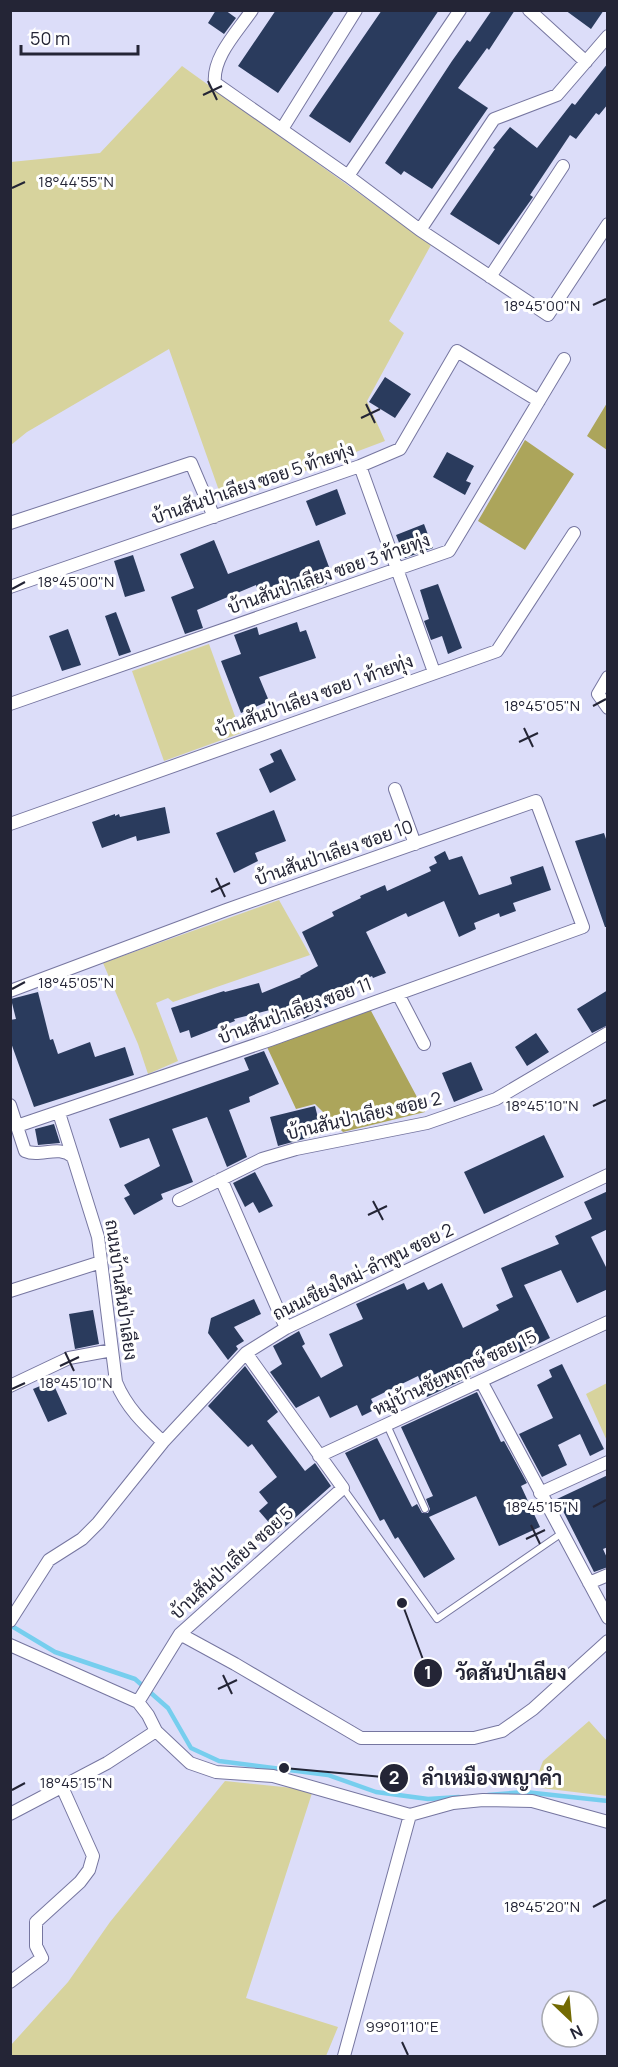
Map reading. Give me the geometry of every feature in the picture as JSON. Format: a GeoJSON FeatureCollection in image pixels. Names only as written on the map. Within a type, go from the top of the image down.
{"type":"FeatureCollection","features":[{"type":"Feature","properties":{"kind":"street"},"geometry":{"type":"LineString","coordinates":[[252,10],[218,60],[214,75],[215,83],[348,176],[420,230],[548,315],[608,224]]}},
{"type":"Feature","properties":{"kind":"street"},"geometry":{"type":"LineString","coordinates":[[282,129],[356,10]]}},
{"type":"Feature","properties":{"kind":"street"},"geometry":{"type":"LineString","coordinates":[[348,176],[460,10]]}},
{"type":"Feature","properties":{"kind":"street"},"geometry":{"type":"LineString","coordinates":[[529,10],[586,62]]}},
{"type":"Feature","properties":{"kind":"street"},"geometry":{"type":"LineString","coordinates":[[420,230],[494,119],[557,95],[608,36]]}},
{"type":"Feature","properties":{"kind":"street"},"geometry":{"type":"LineString","coordinates":[[490,276],[563,166]]}},
{"type":"Feature","properties":{"kind":"street","name":"บ้านสันป่าเลียง ซอย 5 ท้ายทุ่ง"},"geometry":{"type":"LineString","coordinates":[[10,587],[360,466],[400,449],[457,351],[539,401]]}},
{"type":"Feature","properties":{"kind":"street","name":"บ้านสันป่าเลียง ซอย 3 ท้ายทุ่ง"},"geometry":{"type":"LineString","coordinates":[[10,704],[449,551],[564,359]]}},
{"type":"Feature","properties":{"kind":"street"},"geometry":{"type":"LineString","coordinates":[[10,523],[191,463],[214,517]]}},
{"type":"Feature","properties":{"kind":"street"},"geometry":{"type":"LineString","coordinates":[[360,466],[434,672]]}},
{"type":"Feature","properties":{"kind":"street","name":"บ้านสันป่าเลียง ซอย 1 ท้ายทุ่ง"},"geometry":{"type":"LineString","coordinates":[[10,824],[497,651],[574,533]]}},
{"type":"Feature","properties":{"kind":"street"},"geometry":{"type":"LineString","coordinates":[[608,677],[598,694],[608,708]]}},
{"type":"Feature","properties":{"kind":"street"},"geometry":{"type":"LineString","coordinates":[[395,789],[415,844]]}},
{"type":"Feature","properties":{"kind":"street","name":"บ้านสันป่าเลียง ซอย 10"},"geometry":{"type":"LineString","coordinates":[[10,991],[226,910],[536,801],[583,927]]}},
{"type":"Feature","properties":{"kind":"street","name":"บ้านสันป่าเลียง ซอย 11"},"geometry":{"type":"LineString","coordinates":[[17,1126],[398,994],[583,927]]}},
{"type":"Feature","properties":{"kind":"street"},"geometry":{"type":"LineString","coordinates":[[398,994],[424,1044]]}},
{"type":"Feature","properties":{"kind":"street","name":"บ้านสันป่าเลียง ซอย 2"},"geometry":{"type":"LineString","coordinates":[[179,1200],[262,1159],[296,1149],[427,1124],[496,1099],[608,1033]]}},
{"type":"Feature","properties":{"kind":"street"},"geometry":{"type":"LineString","coordinates":[[10,1105],[25,1151],[28,1153],[61,1150],[73,1157]]}},
{"type":"Feature","properties":{"kind":"street","name":"ถนนบ้านสันป่าเลียง"},"geometry":{"type":"LineString","coordinates":[[59,1113],[98,1237],[116,1382],[121,1395],[136,1416],[163,1442]]}},
{"type":"Feature","properties":{"kind":"street","name":"ถนนเชียงใหม่-ลำพูน ซอย 2"},"geometry":{"type":"LineString","coordinates":[[13,1616],[50,1560],[82,1539],[98,1523],[163,1442],[246,1353],[286,1328],[608,1174]]}},
{"type":"Feature","properties":{"kind":"street"},"geometry":{"type":"LineString","coordinates":[[221,1179],[286,1328]]}},
{"type":"Feature","properties":{"kind":"street"},"geometry":{"type":"LineString","coordinates":[[10,1291],[101,1262]]}},
{"type":"Feature","properties":{"kind":"street","name":"หมู่บ้านชัยพฤกษ์ ซอย 15"},"geometry":{"type":"LineString","coordinates":[[319,1456],[608,1322]]}},
{"type":"Feature","properties":{"kind":"street"},"geometry":{"type":"LineString","coordinates":[[10,1386],[69,1359],[112,1350]]}},
{"type":"Feature","properties":{"kind":"street"},"geometry":{"type":"LineString","coordinates":[[246,1353],[343,1488]]}},
{"type":"Feature","properties":{"kind":"street"},"geometry":{"type":"LineString","coordinates":[[481,1380],[608,1618]]}},
{"type":"Feature","properties":{"kind":"street"},"geometry":{"type":"LineString","coordinates":[[540,1492],[608,1462]]}},
{"type":"Feature","properties":{"kind":"street","name":"บ้านสันป่าเลียง ซอย 5"},"geometry":{"type":"LineString","coordinates":[[138,1702],[180,1634],[343,1488]]}},
{"type":"Feature","properties":{"kind":"street"},"geometry":{"type":"LineString","coordinates":[[589,1583],[608,1575]]}},
{"type":"Feature","properties":{"kind":"street"},"geometry":{"type":"LineString","coordinates":[[180,1634],[362,1738],[474,1738],[502,1731],[533,1709],[608,1641]]}},
{"type":"Feature","properties":{"kind":"street"},"geometry":{"type":"LineString","coordinates":[[10,1645],[138,1702],[156,1731],[190,1762],[216,1772],[273,1776],[410,1815],[453,1803],[483,1800],[532,1801],[608,1822]]}},
{"type":"Feature","properties":{"kind":"street"},"geometry":{"type":"LineString","coordinates":[[10,1814],[107,1763],[156,1731]]}},
{"type":"Feature","properties":{"kind":"street"},"geometry":{"type":"LineString","coordinates":[[10,1982],[42,1958],[36,1946],[36,1922],[80,1882],[89,1870],[93,1856],[62,1787]]}},
{"type":"Feature","properties":{"kind":"street"},"geometry":{"type":"LineString","coordinates":[[344,2056],[410,1815]]}},
{"type":"Feature","properties":{"kind":"lane"},"geometry":{"type":"LineString","coordinates":[[387,1425],[425,1509]]}},
{"type":"Feature","properties":{"kind":"lane"},"geometry":{"type":"LineString","coordinates":[[343,1488],[437,1619],[562,1533]]}},
{"type":"Feature","properties":{"kind":"shaded area"},"geometry":{"type":"Polygon","coordinates":[[[182,66],[431,245],[389,321],[404,333],[367,401],[385,441],[223,502],[169,349],[27,432],[11,445],[11,162],[100,153],[182,66]]]}},
{"type":"Feature","properties":{"kind":"shaded area"},"geometry":{"type":"Polygon","coordinates":[[[607,403],[607,450],[587,436],[607,403]]]}},
{"type":"Feature","properties":{"kind":"shaded area"},"geometry":{"type":"Polygon","coordinates":[[[525,440],[574,474],[525,550],[478,521],[525,440]]]}},
{"type":"Feature","properties":{"kind":"shaded area"},"geometry":{"type":"Polygon","coordinates":[[[209,644],[241,733],[164,761],[132,671],[209,644]]]}},
{"type":"Feature","properties":{"kind":"shaded area"},"geometry":{"type":"Polygon","coordinates":[[[279,900],[310,955],[173,1002],[168,998],[156,1003],[178,1061],[148,1074],[138,1044],[103,963],[279,900]]]}},
{"type":"Feature","properties":{"kind":"shaded area"},"geometry":{"type":"Polygon","coordinates":[[[370,1009],[425,1112],[343,1132],[315,1104],[296,1109],[267,1047],[370,1009]]]}},
{"type":"Feature","properties":{"kind":"shaded area"},"geometry":{"type":"Polygon","coordinates":[[[607,1383],[607,1441],[586,1394],[607,1383]]]}},
{"type":"Feature","properties":{"kind":"shaded area"},"geometry":{"type":"Polygon","coordinates":[[[589,1721],[607,1741],[607,1796],[533,1787],[543,1761],[589,1721]]]}},
{"type":"Feature","properties":{"kind":"shaded area"},"geometry":{"type":"Polygon","coordinates":[[[225,1781],[313,1790],[246,1998],[338,2027],[326,2056],[11,2056],[11,2045],[68,1982],[110,1922],[225,1781]]]}},
{"type":"Feature","properties":{"kind":"building"},"geometry":{"type":"Polygon","coordinates":[[[216,10],[225,10],[236,18],[224,34],[208,23],[216,10]]]}},
{"type":"Feature","properties":{"kind":"building"},"geometry":{"type":"Polygon","coordinates":[[[276,10],[335,10],[278,93],[238,66],[276,10]]]}},
{"type":"Feature","properties":{"kind":"building"},"geometry":{"type":"Polygon","coordinates":[[[382,10],[439,10],[350,143],[309,116],[382,10]]]}},
{"type":"Feature","properties":{"kind":"building"},"geometry":{"type":"Polygon","coordinates":[[[492,10],[515,10],[489,50],[487,48],[458,88],[488,108],[432,189],[404,171],[401,175],[385,163],[452,61],[467,40],[470,42],[492,10]]]}},
{"type":"Feature","properties":{"kind":"building"},"geometry":{"type":"Polygon","coordinates":[[[565,10],[604,10],[591,29],[565,10]]]}},
{"type":"Feature","properties":{"kind":"building"},"geometry":{"type":"Polygon","coordinates":[[[608,63],[608,104],[599,115],[596,113],[576,139],[570,135],[530,195],[533,197],[499,245],[450,214],[495,149],[493,148],[510,127],[537,148],[572,103],[575,105],[608,63]]]}},
{"type":"Feature","properties":{"kind":"building"},"geometry":{"type":"Polygon","coordinates":[[[385,377],[411,394],[395,418],[369,402],[385,377]]]}},
{"type":"Feature","properties":{"kind":"building"},"geometry":{"type":"Polygon","coordinates":[[[447,452],[474,466],[466,481],[471,483],[465,495],[433,477],[447,452]]]}},
{"type":"Feature","properties":{"kind":"building"},"geometry":{"type":"Polygon","coordinates":[[[337,489],[346,514],[316,526],[306,501],[337,489]]]}},
{"type":"Feature","properties":{"kind":"building"},"geometry":{"type":"Polygon","coordinates":[[[424,524],[433,548],[405,558],[396,535],[424,524]]]}},
{"type":"Feature","properties":{"kind":"building"},"geometry":{"type":"Polygon","coordinates":[[[214,540],[228,574],[319,540],[332,575],[325,578],[327,584],[311,590],[309,585],[273,599],[270,590],[259,594],[256,585],[197,610],[203,628],[185,634],[171,597],[194,588],[180,554],[214,540]]]}},
{"type":"Feature","properties":{"kind":"building"},"geometry":{"type":"Polygon","coordinates":[[[133,555],[145,591],[125,597],[114,561],[133,555]]]}},
{"type":"Feature","properties":{"kind":"building"},"geometry":{"type":"Polygon","coordinates":[[[438,584],[462,648],[448,654],[442,636],[431,640],[424,621],[429,619],[420,590],[438,584]]]}},
{"type":"Feature","properties":{"kind":"building"},"geometry":{"type":"Polygon","coordinates":[[[116,612],[131,652],[119,656],[105,616],[116,612]]]}},
{"type":"Feature","properties":{"kind":"building"},"geometry":{"type":"Polygon","coordinates":[[[297,622],[300,632],[306,630],[316,658],[259,677],[269,701],[241,713],[221,661],[241,654],[234,635],[257,627],[259,635],[297,622]]]}},
{"type":"Feature","properties":{"kind":"building"},"geometry":{"type":"Polygon","coordinates":[[[68,629],[81,665],[62,671],[49,636],[68,629]]]}},
{"type":"Feature","properties":{"kind":"building"},"geometry":{"type":"Polygon","coordinates":[[[281,749],[296,780],[270,793],[259,769],[274,762],[270,754],[281,749]]]}},
{"type":"Feature","properties":{"kind":"building"},"geometry":{"type":"Polygon","coordinates":[[[165,807],[170,833],[137,841],[136,836],[102,848],[92,822],[115,814],[115,816],[119,814],[120,817],[165,807]]]}},
{"type":"Feature","properties":{"kind":"building"},"geometry":{"type":"Polygon","coordinates":[[[274,810],[286,841],[255,853],[258,861],[234,873],[216,833],[274,810]]]}},
{"type":"Feature","properties":{"kind":"building"},"geometry":{"type":"Polygon","coordinates":[[[604,833],[608,845],[608,927],[605,927],[575,841],[604,833]]]}},
{"type":"Feature","properties":{"kind":"building"},"geometry":{"type":"Polygon","coordinates":[[[445,851],[449,860],[462,856],[479,895],[512,884],[510,877],[543,866],[551,890],[513,903],[516,911],[500,917],[499,913],[474,923],[476,929],[459,937],[444,901],[408,917],[406,913],[366,932],[386,973],[373,978],[372,976],[336,993],[340,1000],[304,1019],[302,1015],[284,1022],[278,1008],[234,1019],[235,1021],[191,1038],[189,1030],[180,1033],[171,1008],[224,991],[259,983],[262,993],[301,977],[318,966],[302,932],[334,916],[332,912],[361,898],[360,896],[385,885],[387,891],[431,871],[429,867],[437,863],[434,857],[445,851]]]}},
{"type":"Feature","properties":{"kind":"building"},"geometry":{"type":"Polygon","coordinates":[[[608,990],[608,1025],[592,1033],[577,1009],[608,990]]]}},
{"type":"Feature","properties":{"kind":"building"},"geometry":{"type":"Polygon","coordinates":[[[38,992],[50,1040],[53,1039],[58,1054],[90,1042],[95,1057],[125,1047],[134,1075],[34,1107],[10,1040],[10,1020],[16,1019],[11,999],[38,992]]]}},
{"type":"Feature","properties":{"kind":"building"},"geometry":{"type":"Polygon","coordinates":[[[536,1033],[549,1052],[527,1066],[515,1047],[536,1033]]]}},
{"type":"Feature","properties":{"kind":"building"},"geometry":{"type":"Polygon","coordinates":[[[264,1051],[279,1084],[249,1097],[250,1102],[229,1110],[247,1157],[227,1167],[207,1117],[172,1129],[193,1182],[161,1194],[163,1199],[134,1215],[124,1198],[130,1195],[124,1185],[160,1166],[149,1138],[120,1148],[109,1119],[249,1070],[244,1058],[264,1051]]]}},
{"type":"Feature","properties":{"kind":"building"},"geometry":{"type":"Polygon","coordinates":[[[471,1062],[483,1090],[454,1102],[442,1073],[471,1062]]]}},
{"type":"Feature","properties":{"kind":"building"},"geometry":{"type":"Polygon","coordinates":[[[315,1106],[322,1134],[278,1146],[270,1117],[315,1106]]]}},
{"type":"Feature","properties":{"kind":"building"},"geometry":{"type":"Polygon","coordinates":[[[54,1124],[60,1143],[38,1145],[35,1129],[54,1124]]]}},
{"type":"Feature","properties":{"kind":"building"},"geometry":{"type":"Polygon","coordinates":[[[544,1135],[564,1177],[484,1214],[464,1172],[544,1135]]]}},
{"type":"Feature","properties":{"kind":"building"},"geometry":{"type":"Polygon","coordinates":[[[255,1172],[273,1206],[259,1213],[253,1202],[245,1207],[233,1183],[255,1172]]]}},
{"type":"Feature","properties":{"kind":"building"},"geometry":{"type":"Polygon","coordinates":[[[608,1191],[608,1229],[591,1237],[608,1271],[608,1289],[577,1303],[561,1270],[524,1285],[550,1338],[520,1353],[515,1344],[469,1367],[471,1376],[427,1397],[418,1376],[371,1399],[376,1409],[362,1416],[357,1405],[330,1418],[319,1396],[296,1408],[270,1372],[282,1364],[273,1346],[299,1331],[305,1344],[302,1346],[321,1378],[343,1366],[329,1334],[363,1319],[356,1304],[404,1283],[407,1290],[424,1282],[428,1290],[442,1283],[463,1328],[499,1310],[496,1305],[513,1297],[501,1268],[559,1244],[555,1236],[592,1219],[584,1202],[608,1191]]]}},
{"type":"Feature","properties":{"kind":"building"},"geometry":{"type":"Polygon","coordinates":[[[254,1299],[261,1314],[234,1327],[244,1341],[236,1346],[238,1349],[228,1360],[208,1333],[211,1318],[254,1299]]]}},
{"type":"Feature","properties":{"kind":"building"},"geometry":{"type":"Polygon","coordinates":[[[93,1310],[99,1344],[75,1349],[69,1314],[93,1310]]]}},
{"type":"Feature","properties":{"kind":"building"},"geometry":{"type":"Polygon","coordinates":[[[562,1364],[604,1449],[590,1456],[580,1434],[558,1445],[567,1465],[542,1477],[519,1434],[553,1418],[537,1385],[552,1377],[549,1370],[562,1364]]]}},
{"type":"Feature","properties":{"kind":"building"},"geometry":{"type":"Polygon","coordinates":[[[245,1366],[278,1412],[267,1421],[305,1471],[315,1463],[331,1486],[278,1533],[259,1511],[268,1503],[259,1492],[277,1477],[252,1444],[248,1447],[208,1406],[245,1366]]]}},
{"type":"Feature","properties":{"kind":"building"},"geometry":{"type":"Polygon","coordinates":[[[52,1381],[67,1414],[48,1422],[33,1389],[52,1381]]]}},
{"type":"Feature","properties":{"kind":"building"},"geometry":{"type":"Polygon","coordinates":[[[477,1392],[501,1442],[504,1441],[527,1483],[521,1486],[540,1527],[499,1546],[476,1496],[429,1517],[455,1559],[424,1578],[398,1537],[395,1539],[384,1519],[380,1521],[345,1453],[377,1438],[412,1507],[417,1504],[422,1513],[428,1513],[430,1509],[426,1499],[433,1496],[401,1427],[477,1392]]]}},
{"type":"Feature","properties":{"kind":"building"},"geometry":{"type":"Polygon","coordinates":[[[608,1475],[608,1547],[603,1549],[608,1560],[608,1567],[594,1572],[557,1499],[608,1475]]]}},
{"type":"Feature","properties":{"kind":"waterway"},"geometry":{"type":"LineString","coordinates":[[10,1625],[55,1652],[135,1679],[168,1708],[191,1748],[219,1761],[328,1775],[376,1792],[428,1799],[459,1797]]}},
{"type":"Feature","properties":{"kind":"waterway"},"geometry":{"type":"LineString","coordinates":[[488,1795],[525,1792],[608,1801]]}},
{"type":"Feature","properties":{"kind":"place","name":"วัดสันป่าเลียง"},"geometry":{"type":"Point","coordinates":[402,1603]}},
{"type":"Feature","properties":{"kind":"place","name":"ลำเหมืองพญาคำ"},"geometry":{"type":"Point","coordinates":[284,1768]}}]}
